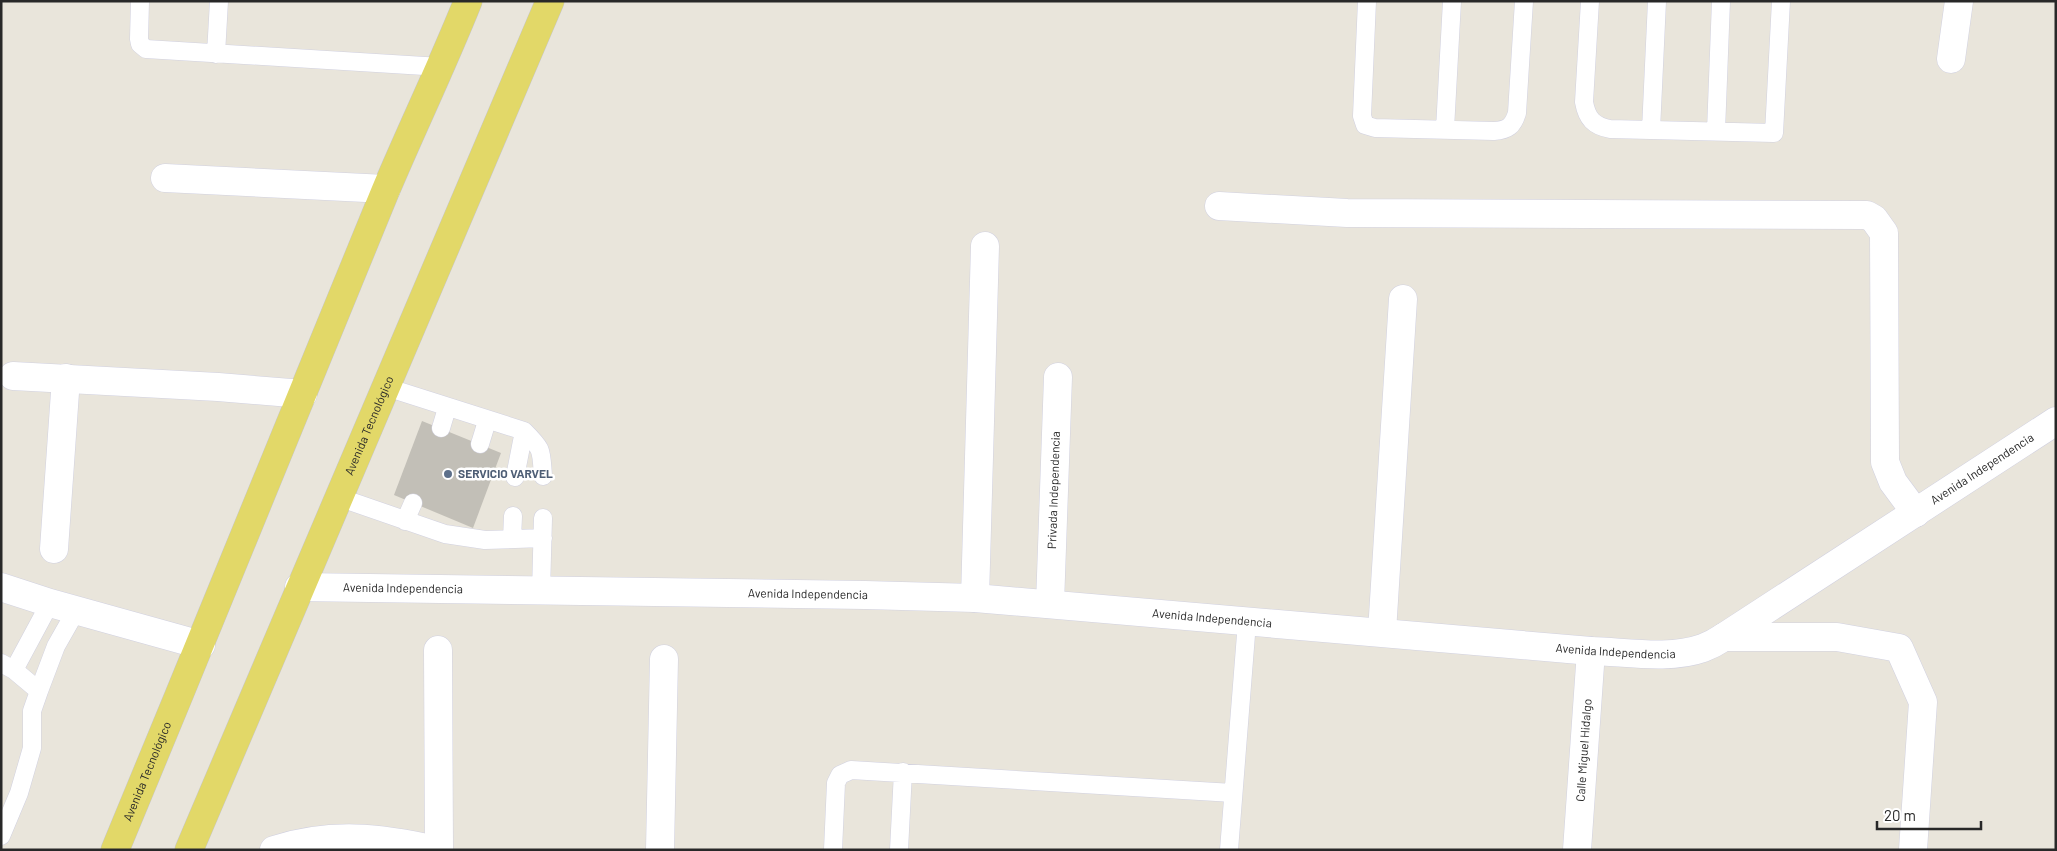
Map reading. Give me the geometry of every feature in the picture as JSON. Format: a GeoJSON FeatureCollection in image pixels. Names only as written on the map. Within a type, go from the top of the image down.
{"type":"FeatureCollection","features":[{"type":"Feature","properties":{"kind":"main road","name":"Avenida Tecnológico"},"geometry":{"type":"LineString","coordinates":[[114,850],[201,645],[386,189],[441,67],[468,1]]}},
{"type":"Feature","properties":{"kind":"main road","name":"Avenida Tecnológico"},"geometry":{"type":"LineString","coordinates":[[189,850],[299,587],[550,1]]}},
{"type":"Feature","properties":{"kind":"street"},"geometry":{"type":"LineString","coordinates":[[1951,59],[1959,1]]}},
{"type":"Feature","properties":{"kind":"street"},"geometry":{"type":"LineString","coordinates":[[165,178],[386,189]]}},
{"type":"Feature","properties":{"kind":"street"},"geometry":{"type":"LineString","coordinates":[[1220,206],[1347,213],[1867,216],[1874,219],[1884,233],[1884,462],[1893,482],[1916,513]]}},
{"type":"Feature","properties":{"kind":"street"},"geometry":{"type":"LineString","coordinates":[[974,598],[985,246]]}},
{"type":"Feature","properties":{"kind":"street"},"geometry":{"type":"LineString","coordinates":[[1382,632],[1403,299]]}},
{"type":"Feature","properties":{"kind":"street"},"geometry":{"type":"LineString","coordinates":[[13,376],[218,387],[303,394]]}},
{"type":"Feature","properties":{"kind":"street","name":"Privada Independencia"},"geometry":{"type":"LineString","coordinates":[[1050,604],[1058,377]]}},
{"type":"Feature","properties":{"kind":"street"},"geometry":{"type":"LineString","coordinates":[[54,550],[66,378]]}},
{"type":"Feature","properties":{"kind":"street","name":"Avenida Independencia"},"geometry":{"type":"LineString","coordinates":[[299,587],[974,598],[1590,651],[1684,653],[1705,647],[1724,637],[2056,421]]}},
{"type":"Feature","properties":{"kind":"street"},"geometry":{"type":"LineString","coordinates":[[1,587],[50,603],[201,645]]}},
{"type":"Feature","properties":{"kind":"street"},"geometry":{"type":"LineString","coordinates":[[1724,637],[1837,637],[1899,648],[1923,702],[1913,850]]}},
{"type":"Feature","properties":{"kind":"street"},"geometry":{"type":"LineString","coordinates":[[274,850],[312,845],[335,837],[387,840],[438,850],[438,650]]}},
{"type":"Feature","properties":{"kind":"street","name":"Calle Miguel Hidalgo"},"geometry":{"type":"LineString","coordinates":[[1576,850],[1590,651]]}},
{"type":"Feature","properties":{"kind":"street"},"geometry":{"type":"LineString","coordinates":[[660,850],[664,659]]}},
{"type":"Feature","properties":{"kind":"lane"},"geometry":{"type":"LineString","coordinates":[[140,1],[139,38],[140,44],[146,49],[441,67]]}},
{"type":"Feature","properties":{"kind":"lane"},"geometry":{"type":"LineString","coordinates":[[216,54],[219,1]]}},
{"type":"Feature","properties":{"kind":"lane"},"geometry":{"type":"LineString","coordinates":[[1367,1],[1363,122],[1366,125],[1375,128],[1505,131],[1514,122],[1524,1]]}},
{"type":"Feature","properties":{"kind":"lane"},"geometry":{"type":"LineString","coordinates":[[1445,129],[1452,1]]}},
{"type":"Feature","properties":{"kind":"lane"},"geometry":{"type":"LineString","coordinates":[[1590,1],[1584,102],[1589,118],[1600,127],[1610,129],[1774,133],[1781,1]]}},
{"type":"Feature","properties":{"kind":"lane"},"geometry":{"type":"LineString","coordinates":[[1652,130],[1657,1]]}},
{"type":"Feature","properties":{"kind":"lane"},"geometry":{"type":"LineString","coordinates":[[1716,131],[1720,1]]}},
{"type":"Feature","properties":{"kind":"lane"},"geometry":{"type":"LineString","coordinates":[[386,387],[524,431],[536,442],[541,451],[542,476]]}},
{"type":"Feature","properties":{"kind":"lane"},"geometry":{"type":"LineString","coordinates":[[441,428],[447,408]]}},
{"type":"Feature","properties":{"kind":"lane"},"geometry":{"type":"LineString","coordinates":[[480,444],[487,420]]}},
{"type":"Feature","properties":{"kind":"lane"},"geometry":{"type":"LineString","coordinates":[[515,477],[524,431]]}},
{"type":"Feature","properties":{"kind":"lane"},"geometry":{"type":"LineString","coordinates":[[338,497],[406,521],[448,527],[485,540],[542,538]]}},
{"type":"Feature","properties":{"kind":"lane"},"geometry":{"type":"LineString","coordinates":[[406,521],[413,503]]}},
{"type":"Feature","properties":{"kind":"lane"},"geometry":{"type":"LineString","coordinates":[[512,539],[513,516]]}},
{"type":"Feature","properties":{"kind":"lane"},"geometry":{"type":"LineString","coordinates":[[541,592],[542,518]]}},
{"type":"Feature","properties":{"kind":"lane"},"geometry":{"type":"LineString","coordinates":[[39,691],[7,666],[50,603]]}},
{"type":"Feature","properties":{"kind":"lane"},"geometry":{"type":"LineString","coordinates":[[1,836],[18,793],[32,748],[32,711],[56,646],[76,609]]}},
{"type":"Feature","properties":{"kind":"lane"},"geometry":{"type":"LineString","coordinates":[[1229,850],[1247,622]]}},
{"type":"Feature","properties":{"kind":"lane"},"geometry":{"type":"LineString","coordinates":[[833,850],[836,783],[840,775],[851,770],[1233,793]]}},
{"type":"Feature","properties":{"kind":"lane"},"geometry":{"type":"LineString","coordinates":[[899,850],[904,772]]}},
{"type":"Feature","properties":{"kind":"building","name":"SERVICIO VARVEL"},"geometry":{"type":"Polygon","coordinates":[[[422,421],[501,453],[473,528],[394,495],[422,421]]]}},
{"type":"Feature","properties":{"kind":"place","name":"SERVICIO VARVEL"},"geometry":{"type":"Point","coordinates":[448,474]}}]}
